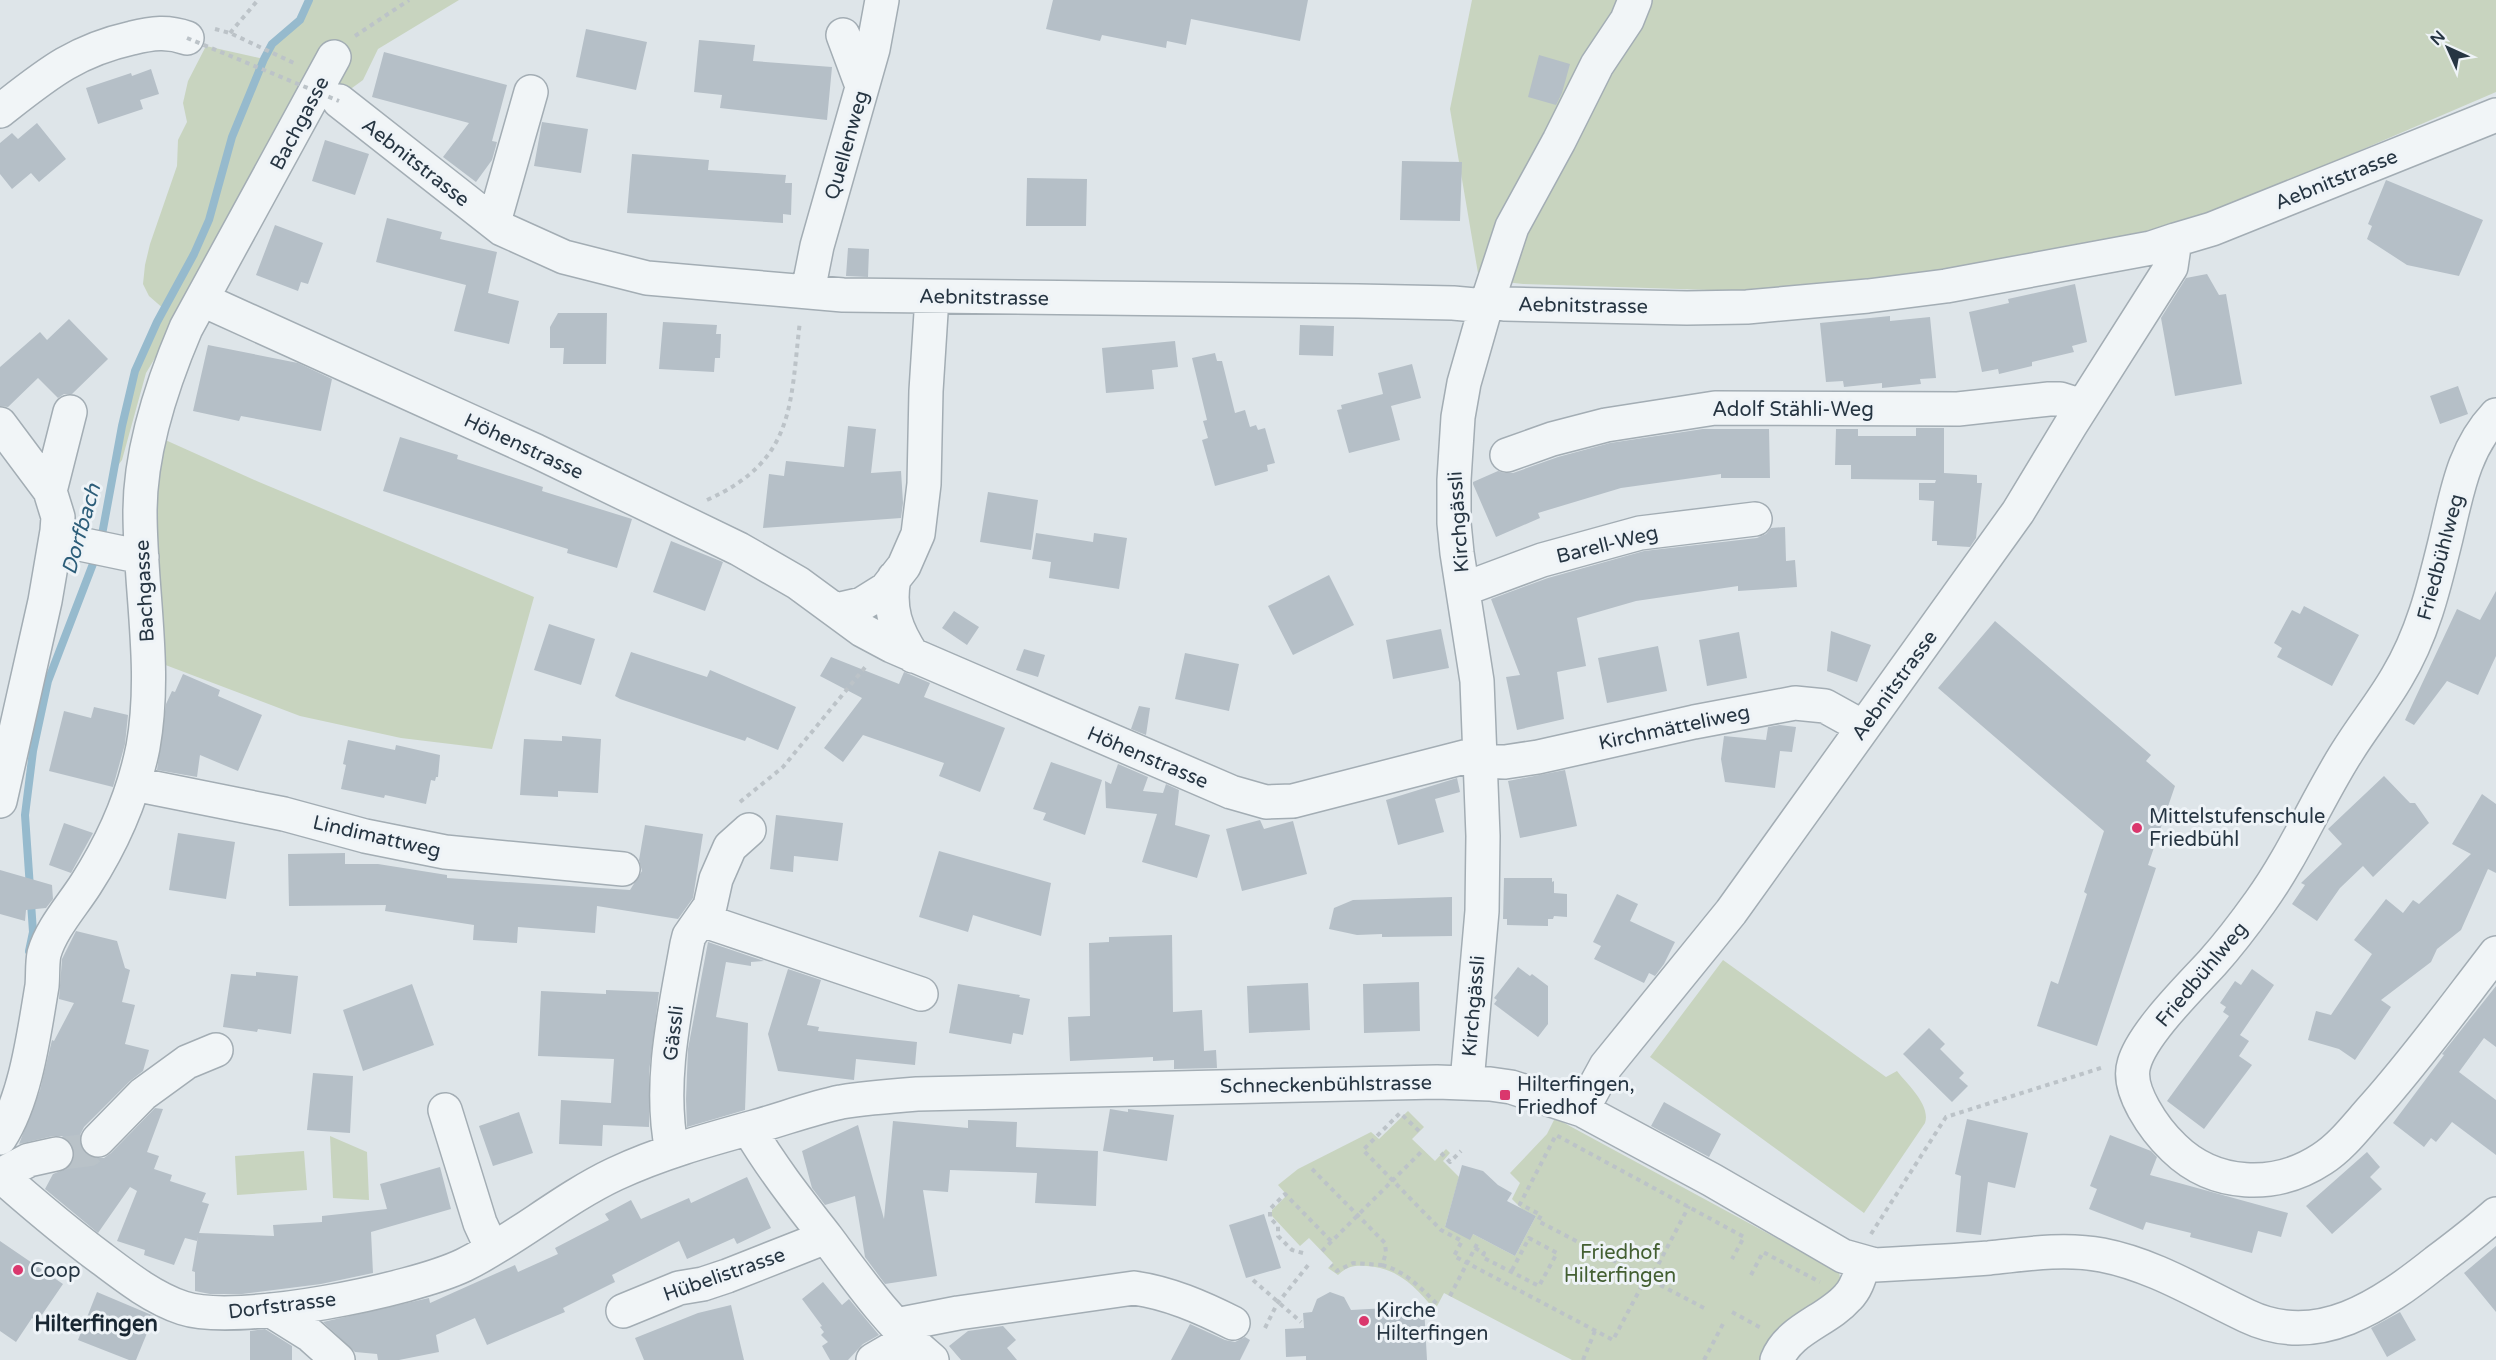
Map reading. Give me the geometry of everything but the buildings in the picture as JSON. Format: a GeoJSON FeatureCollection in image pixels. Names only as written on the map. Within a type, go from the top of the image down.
{"type":"FeatureCollection","features":[{"type":"Feature","properties":{"kind":"street","name":"Quellenweg"},"geometry":{"type":"LineString","coordinates":[[806,290],[862,86],[882,0]]}},
{"type":"Feature","properties":{"kind":"street","name":"Kirchgässli"},"geometry":{"type":"LineString","coordinates":[[1467,1082],[1482,911],[1478,681],[1454,523],[1455,443],[1464,383],[1512,226],[1604,53],[1628,20],[1635,0]]}},
{"type":"Feature","properties":{"kind":"street"},"geometry":{"type":"LineString","coordinates":[[0,111],[48,73],[78,54],[118,41],[163,32],[187,38]]}},
{"type":"Feature","properties":{"kind":"street"},"geometry":{"type":"LineString","coordinates":[[843,35],[862,86]]}},
{"type":"Feature","properties":{"kind":"street","name":"Aebnitstrasse"},"geometry":{"type":"LineString","coordinates":[[332,78],[494,222],[564,257],[647,278],[843,295],[932,297],[1359,301],[1688,308],[1747,307],[1868,296],[1946,286],[2151,248],[2212,229],[2496,115]]}},
{"type":"Feature","properties":{"kind":"street","name":"Bachgasse"},"geometry":{"type":"LineString","coordinates":[[0,1138],[16,1101],[28,1060],[42,983],[44,955],[51,938],[108,847],[134,784],[143,745],[147,707],[147,631],[140,510],[145,463],[175,354],[203,300],[332,78]]}},
{"type":"Feature","properties":{"kind":"street","name":"Aebnitstrasse"},"geometry":{"type":"LineString","coordinates":[[494,222],[531,92]]}},
{"type":"Feature","properties":{"kind":"street","name":"Aebnitstrasse"},"geometry":{"type":"LineString","coordinates":[[1582,1110],[1606,1066],[1731,912],[2018,512],[2082,406],[2171,267],[2175,240]]}},
{"type":"Feature","properties":{"kind":"street"},"geometry":{"type":"LineString","coordinates":[[836,610],[862,604],[874,598],[894,578],[912,550],[921,517],[932,297]]}},
{"type":"Feature","properties":{"kind":"street","name":"Höhenstrasse"},"geometry":{"type":"LineString","coordinates":[[203,300],[324,353],[740,549],[798,583],[862,630],[913,656],[1231,792],[1266,802],[1293,801],[1480,757]]}},
{"type":"Feature","properties":{"kind":"street","name":"Adolf Stähli-Weg"},"geometry":{"type":"LineString","coordinates":[[1507,455],[1552,439],[1606,425],[1715,408],[1958,409],[2049,399],[2060,399],[2082,406]]}},
{"type":"Feature","properties":{"kind":"street"},"geometry":{"type":"LineString","coordinates":[[50,491],[70,412]]}},
{"type":"Feature","properties":{"kind":"street","name":"Friedbühlweg"},"geometry":{"type":"LineString","coordinates":[[2136,1057],[2162,1019],[2215,960],[2273,884],[2346,753],[2408,660],[2421,632],[2468,454],[2482,430],[2496,415]]}},
{"type":"Feature","properties":{"kind":"street"},"geometry":{"type":"LineString","coordinates":[[0,424],[50,491],[66,541],[45,601],[0,801]]}},
{"type":"Feature","properties":{"kind":"street","name":"Barell-Weg"},"geometry":{"type":"LineString","coordinates":[[1464,589],[1542,560],[1640,532],[1755,519]]}},
{"type":"Feature","properties":{"kind":"street"},"geometry":{"type":"LineString","coordinates":[[66,541],[142,557]]}},
{"type":"Feature","properties":{"kind":"street"},"geometry":{"type":"LineString","coordinates":[[894,578],[891,594],[892,612],[898,633],[913,656]]}},
{"type":"Feature","properties":{"kind":"street","name":"Kirchmätteliweg"},"geometry":{"type":"LineString","coordinates":[[1480,757],[1505,762],[1538,757],[1694,722],[1795,703],[1825,706],[1838,711],[1863,727]]}},
{"type":"Feature","properties":{"kind":"street","name":"Lindimattweg"},"geometry":{"type":"LineString","coordinates":[[134,784],[284,814],[408,846],[445,852],[623,869]]}},
{"type":"Feature","properties":{"kind":"street","name":"Gässli"},"geometry":{"type":"LineString","coordinates":[[672,1151],[668,1130],[667,1090],[675,1010],[687,944],[689,936],[710,906],[716,879],[741,819]]}},
{"type":"Feature","properties":{"kind":"street"},"geometry":{"type":"LineString","coordinates":[[702,920],[921,994]]}},
{"type":"Feature","properties":{"kind":"street"},"geometry":{"type":"LineString","coordinates":[[2136,1057],[2132,1077],[2135,1092],[2170,1145],[2188,1161],[2216,1174],[2245,1181],[2270,1180],[2296,1173],[2326,1157],[2341,1144],[2401,1077],[2496,953]]}},
{"type":"Feature","properties":{"kind":"street"},"geometry":{"type":"LineString","coordinates":[[98,1140],[143,1094],[187,1062],[216,1050]]}},
{"type":"Feature","properties":{"kind":"street","name":"Schneckenbühlstrasse"},"geometry":{"type":"LineString","coordinates":[[748,1129],[840,1102],[916,1094],[1467,1082],[1511,1087],[1582,1110],[1705,1176],[1843,1256],[1859,1262],[1875,1265],[2037,1253],[2103,1255],[2151,1270],[2268,1325],[2280,1328],[2305,1329],[2347,1319],[2384,1301],[2496,1214]]}},
{"type":"Feature","properties":{"kind":"street"},"geometry":{"type":"LineString","coordinates":[[445,1110],[480,1223],[492,1249]]}},
{"type":"Feature","properties":{"kind":"street"},"geometry":{"type":"LineString","coordinates":[[748,1129],[772,1168],[876,1304],[912,1342]]}},
{"type":"Feature","properties":{"kind":"street","name":"Dorfstrasse"},"geometry":{"type":"LineString","coordinates":[[56,1154],[29,1160],[0,1175],[62,1228],[160,1298],[195,1311],[236,1312],[270,1310],[390,1290],[462,1266],[569,1198],[615,1174],[672,1151],[748,1129]]}},
{"type":"Feature","properties":{"kind":"street","name":"Hübelistrasse"},"geometry":{"type":"LineString","coordinates":[[623,1311],[679,1288],[703,1284],[727,1276],[826,1237]]}},
{"type":"Feature","properties":{"kind":"street"},"geometry":{"type":"LineString","coordinates":[[1777,1360],[1788,1342],[1848,1297],[1858,1281],[1859,1262]]}},
{"type":"Feature","properties":{"kind":"street"},"geometry":{"type":"LineString","coordinates":[[873,1360],[912,1342],[958,1313],[1134,1288],[1158,1292],[1233,1323]]}},
{"type":"Feature","properties":{"kind":"street"},"geometry":{"type":"LineString","coordinates":[[270,1310],[310,1335],[338,1360]]}},
{"type":"Feature","properties":{"kind":"path"},"geometry":{"type":"LineString","coordinates":[[258,0],[230,33],[332,78]]}},
{"type":"Feature","properties":{"kind":"path"},"geometry":{"type":"LineString","coordinates":[[332,78],[343,45],[410,0]]}},
{"type":"Feature","properties":{"kind":"path"},"geometry":{"type":"LineString","coordinates":[[187,38],[332,78]]}},
{"type":"Feature","properties":{"kind":"path"},"geometry":{"type":"LineString","coordinates":[[683,522],[693,506],[720,494],[751,473],[766,458],[778,440],[787,421],[793,392],[806,290]]}},
{"type":"Feature","properties":{"kind":"path"},"geometry":{"type":"LineString","coordinates":[[741,819],[748,794],[783,767],[857,677]]}},
{"type":"Feature","properties":{"kind":"path"},"geometry":{"type":"LineString","coordinates":[[1859,1262],[1946,1117],[2136,1057]]}},
{"type":"Feature","properties":{"kind":"path"},"geometry":{"type":"LineString","coordinates":[[1419,1131],[1400,1113],[1363,1150],[1441,1230],[1462,1241],[1454,1256],[1613,1340],[1705,1176]]}},
{"type":"Feature","properties":{"kind":"path"},"geometry":{"type":"LineString","coordinates":[[1704,1308],[1538,1221],[1541,1215],[1520,1204],[1556,1135],[1744,1237],[1732,1259]]}},
{"type":"Feature","properties":{"kind":"path"},"geometry":{"type":"LineString","coordinates":[[1322,1251],[1424,1150]]}},
{"type":"Feature","properties":{"kind":"path"},"geometry":{"type":"LineString","coordinates":[[1442,1153],[1450,1162],[1461,1151]]}},
{"type":"Feature","properties":{"kind":"path"},"geometry":{"type":"LineString","coordinates":[[1312,1169],[1385,1243],[1386,1252],[1382,1265]]}},
{"type":"Feature","properties":{"kind":"path"},"geometry":{"type":"LineString","coordinates":[[1303,1253],[1292,1250],[1278,1236],[1278,1226],[1270,1218],[1270,1209],[1284,1194],[1332,1242]]}},
{"type":"Feature","properties":{"kind":"path"},"geometry":{"type":"LineString","coordinates":[[1450,1296],[1476,1246],[1485,1253],[1482,1257],[1511,1272],[1539,1286],[1557,1253],[1529,1238],[1511,1272]]}},
{"type":"Feature","properties":{"kind":"path"},"geometry":{"type":"LineString","coordinates":[[1751,1275],[1763,1252],[1821,1282]]}},
{"type":"Feature","properties":{"kind":"path"},"geometry":{"type":"LineString","coordinates":[[1331,1265],[1337,1271],[1353,1263],[1382,1265],[1396,1270],[1413,1280],[1438,1305]]}},
{"type":"Feature","properties":{"kind":"path"},"geometry":{"type":"LineString","coordinates":[[1265,1328],[1278,1302],[1309,1264]]}},
{"type":"Feature","properties":{"kind":"path"},"geometry":{"type":"LineString","coordinates":[[1252,1280],[1301,1322]]}},
{"type":"Feature","properties":{"kind":"path"},"geometry":{"type":"LineString","coordinates":[[1704,1360],[1724,1324]]}},
{"type":"Feature","properties":{"kind":"path"},"geometry":{"type":"LineString","coordinates":[[1583,1360],[1595,1331]]}},
{"type":"Feature","properties":{"kind":"green space"},"geometry":{"type":"Polygon","coordinates":[[[309,0],[459,0],[378,49],[363,80],[352,88],[340,92],[292,136],[163,354],[155,358],[146,373],[122,460],[113,472],[135,371],[157,322],[165,310],[149,296],[143,284],[150,244],[177,166],[178,140],[187,122],[183,103],[188,81],[206,46],[264,59],[272,44],[300,20],[309,0]]]}},
{"type":"Feature","properties":{"kind":"green space"},"geometry":{"type":"Polygon","coordinates":[[[1472,0],[2496,0],[2496,92],[2198,220],[1870,295],[1523,284],[1479,279],[1450,109],[1472,0]]]}},
{"type":"Feature","properties":{"kind":"green space"},"geometry":{"type":"Polygon","coordinates":[[[152,434],[259,482],[534,597],[492,749],[401,738],[300,716],[147,658],[152,434]]]}},
{"type":"Feature","properties":{"kind":"green space"},"geometry":{"type":"Polygon","coordinates":[[[1723,960],[1886,1077],[1897,1071],[1912,1088],[1925,1109],[1925,1123],[1864,1213],[1650,1057],[1723,960]]]}},
{"type":"Feature","properties":{"kind":"green space","name":"Friedhof Hilterfingen"},"geometry":{"type":"Polygon","coordinates":[[[1408,1111],[1424,1127],[1412,1139],[1435,1161],[1446,1149],[1450,1153],[1443,1161],[1459,1177],[1445,1227],[1473,1234],[1515,1256],[1536,1216],[1522,1209],[1512,1199],[1520,1183],[1510,1173],[1547,1134],[1555,1118],[1839,1272],[1841,1283],[1764,1360],[1572,1360],[1444,1293],[1435,1310],[1406,1280],[1388,1271],[1355,1266],[1338,1275],[1328,1268],[1333,1263],[1309,1238],[1300,1246],[1272,1216],[1272,1210],[1287,1195],[1278,1185],[1298,1169],[1371,1132],[1379,1139],[1408,1111]]]}},
{"type":"Feature","properties":{"kind":"green space"},"geometry":{"type":"Polygon","coordinates":[[[330,1136],[367,1152],[369,1200],[333,1198],[330,1136]]]}},
{"type":"Feature","properties":{"kind":"green space"},"geometry":{"type":"Polygon","coordinates":[[[304,1151],[307,1190],[237,1195],[235,1156],[304,1151]]]}},
{"type":"Feature","properties":{"kind":"waterway","name":"Dorfbach"},"geometry":{"type":"LineString","coordinates":[[101,540],[122,426],[135,371],[157,322],[194,254],[209,220],[232,137],[264,59],[272,44],[300,20],[309,0]]}},
{"type":"Feature","properties":{"kind":"waterway","name":"Dorfbach"},"geometry":{"type":"LineString","coordinates":[[29,951],[33,932],[25,815],[33,751],[48,681],[96,556]]}},
{"type":"Feature","properties":{"kind":"tunnel"},"geometry":{"type":"LineString","coordinates":[[56,1154],[88,1150],[98,1140]]}},
{"type":"Feature","properties":{"kind":"place","name":"Mittelstufenschule Friedbühl"},"geometry":{"type":"Point","coordinates":[2137,828]}},
{"type":"Feature","properties":{"kind":"place","name":"Hilterfingen, Friedhof"},"geometry":{"type":"Point","coordinates":[1505,1095]}},
{"type":"Feature","properties":{"kind":"place","name":"Coop"},"geometry":{"type":"Point","coordinates":[18,1270]}},
{"type":"Feature","properties":{"kind":"place","name":"Kirche Hilterfingen"},"geometry":{"type":"Point","coordinates":[1364,1321]}},
{"type":"Feature","properties":{"kind":"district","name":"Hilterfingen"},"geometry":{"type":"Point","coordinates":[96,1323]}}]}
